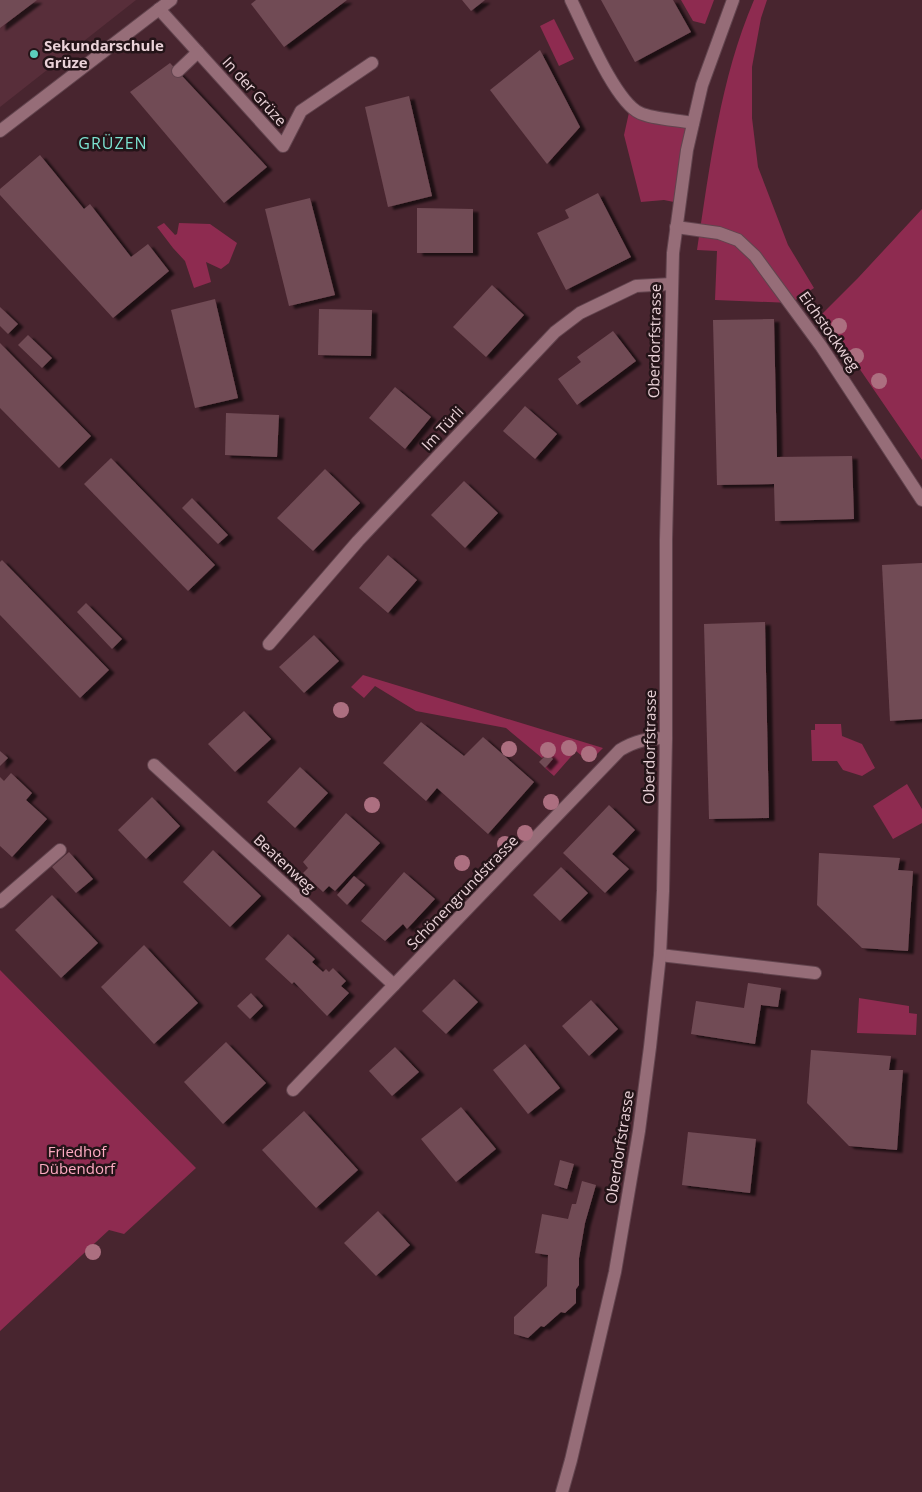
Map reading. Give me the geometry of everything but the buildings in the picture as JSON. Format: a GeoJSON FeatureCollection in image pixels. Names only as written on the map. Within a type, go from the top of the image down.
{"type":"FeatureCollection","features":[{"type":"Feature","properties":{"kind":"street"},"geometry":{"type":"LineString","coordinates":[[0,131],[171,0]]}},
{"type":"Feature","properties":{"kind":"street"},"geometry":{"type":"LineString","coordinates":[[571,0],[615,88],[630,108],[641,114],[693,123]]}},
{"type":"Feature","properties":{"kind":"street","name":"Oberdorfstrasse"},"geometry":{"type":"LineString","coordinates":[[562,1492],[615,1272],[639,1131],[660,955],[666,738],[666,540],[671,284],[676,227],[693,123],[702,84],[733,0]]}},
{"type":"Feature","properties":{"kind":"street","name":"In der Grüze"},"geometry":{"type":"LineString","coordinates":[[159,9],[283,146],[301,111],[372,63]]}},
{"type":"Feature","properties":{"kind":"street"},"geometry":{"type":"LineString","coordinates":[[178,71],[198,52]]}},
{"type":"Feature","properties":{"kind":"street","name":"Eichstockweg"},"geometry":{"type":"LineString","coordinates":[[676,227],[719,233],[738,240],[755,256],[821,346],[922,500]]}},
{"type":"Feature","properties":{"kind":"street","name":"Im Türli"},"geometry":{"type":"LineString","coordinates":[[269,644],[358,541],[555,332],[580,313],[636,286],[671,284]]}},
{"type":"Feature","properties":{"kind":"street","name":"Schönengrundstrasse"},"geometry":{"type":"LineString","coordinates":[[293,1090],[620,750],[633,743],[650,738],[666,738]]}},
{"type":"Feature","properties":{"kind":"street","name":"Beatenweg"},"geometry":{"type":"LineString","coordinates":[[154,765],[394,985]]}},
{"type":"Feature","properties":{"kind":"street"},"geometry":{"type":"LineString","coordinates":[[0,902],[60,850]]}},
{"type":"Feature","properties":{"kind":"street"},"geometry":{"type":"LineString","coordinates":[[660,955],[815,973]]}},
{"type":"Feature","properties":{"kind":"shaded area","name":"Sekundarschule Grüze"},"geometry":{"type":"Polygon","coordinates":[[[0,0],[136,0],[0,107],[0,0]]]}},
{"type":"Feature","properties":{"kind":"green space"},"geometry":{"type":"Polygon","coordinates":[[[681,0],[714,0],[705,24],[693,21],[681,0]]]}},
{"type":"Feature","properties":{"kind":"green space"},"geometry":{"type":"Polygon","coordinates":[[[754,0],[767,0],[761,18],[752,67],[752,118],[758,167],[788,245],[814,288],[791,303],[715,300],[717,251],[697,250],[724,92],[742,30],[754,0]]]}},
{"type":"Feature","properties":{"kind":"green space"},"geometry":{"type":"Polygon","coordinates":[[[554,19],[574,59],[559,66],[540,26],[554,19]]]}},
{"type":"Feature","properties":{"kind":"green space"},"geometry":{"type":"Polygon","coordinates":[[[630,108],[693,123],[679,203],[664,200],[641,202],[624,135],[630,108]]]}},
{"type":"Feature","properties":{"kind":"green space"},"geometry":{"type":"Polygon","coordinates":[[[922,209],[922,460],[822,314],[922,209]]]}},
{"type":"Feature","properties":{"kind":"green space"},"geometry":{"type":"Polygon","coordinates":[[[164,223],[175,235],[177,234],[179,223],[210,224],[237,243],[229,263],[221,269],[206,262],[211,282],[194,288],[185,261],[157,227],[164,223]]]}},
{"type":"Feature","properties":{"kind":"green space"},"geometry":{"type":"Polygon","coordinates":[[[363,675],[603,748],[589,762],[576,751],[554,776],[545,768],[553,759],[548,753],[542,758],[506,728],[416,711],[375,686],[364,698],[351,687],[363,675]]]}},
{"type":"Feature","properties":{"kind":"green space"},"geometry":{"type":"Polygon","coordinates":[[[815,724],[841,724],[842,736],[862,744],[875,768],[862,776],[843,770],[837,761],[812,761],[811,730],[815,730],[815,724]]]}},
{"type":"Feature","properties":{"kind":"green space"},"geometry":{"type":"Polygon","coordinates":[[[907,784],[922,809],[922,823],[893,839],[873,806],[907,784]]]}},
{"type":"Feature","properties":{"kind":"green space","name":"Friedhof Dübendorf"},"geometry":{"type":"Polygon","coordinates":[[[0,970],[196,1168],[124,1234],[109,1230],[0,1331],[0,970]]]}},
{"type":"Feature","properties":{"kind":"green space"},"geometry":{"type":"Polygon","coordinates":[[[859,998],[909,1006],[909,1013],[917,1014],[916,1035],[857,1033],[859,998]]]}},
{"type":"Feature","properties":{"kind":"place","name":"Sekundarschule Grüze"},"geometry":{"type":"Point","coordinates":[34,54]}},
{"type":"Feature","properties":{"kind":"district","name":"GRÜZEN"},"geometry":{"type":"Point","coordinates":[113,143]}}]}
